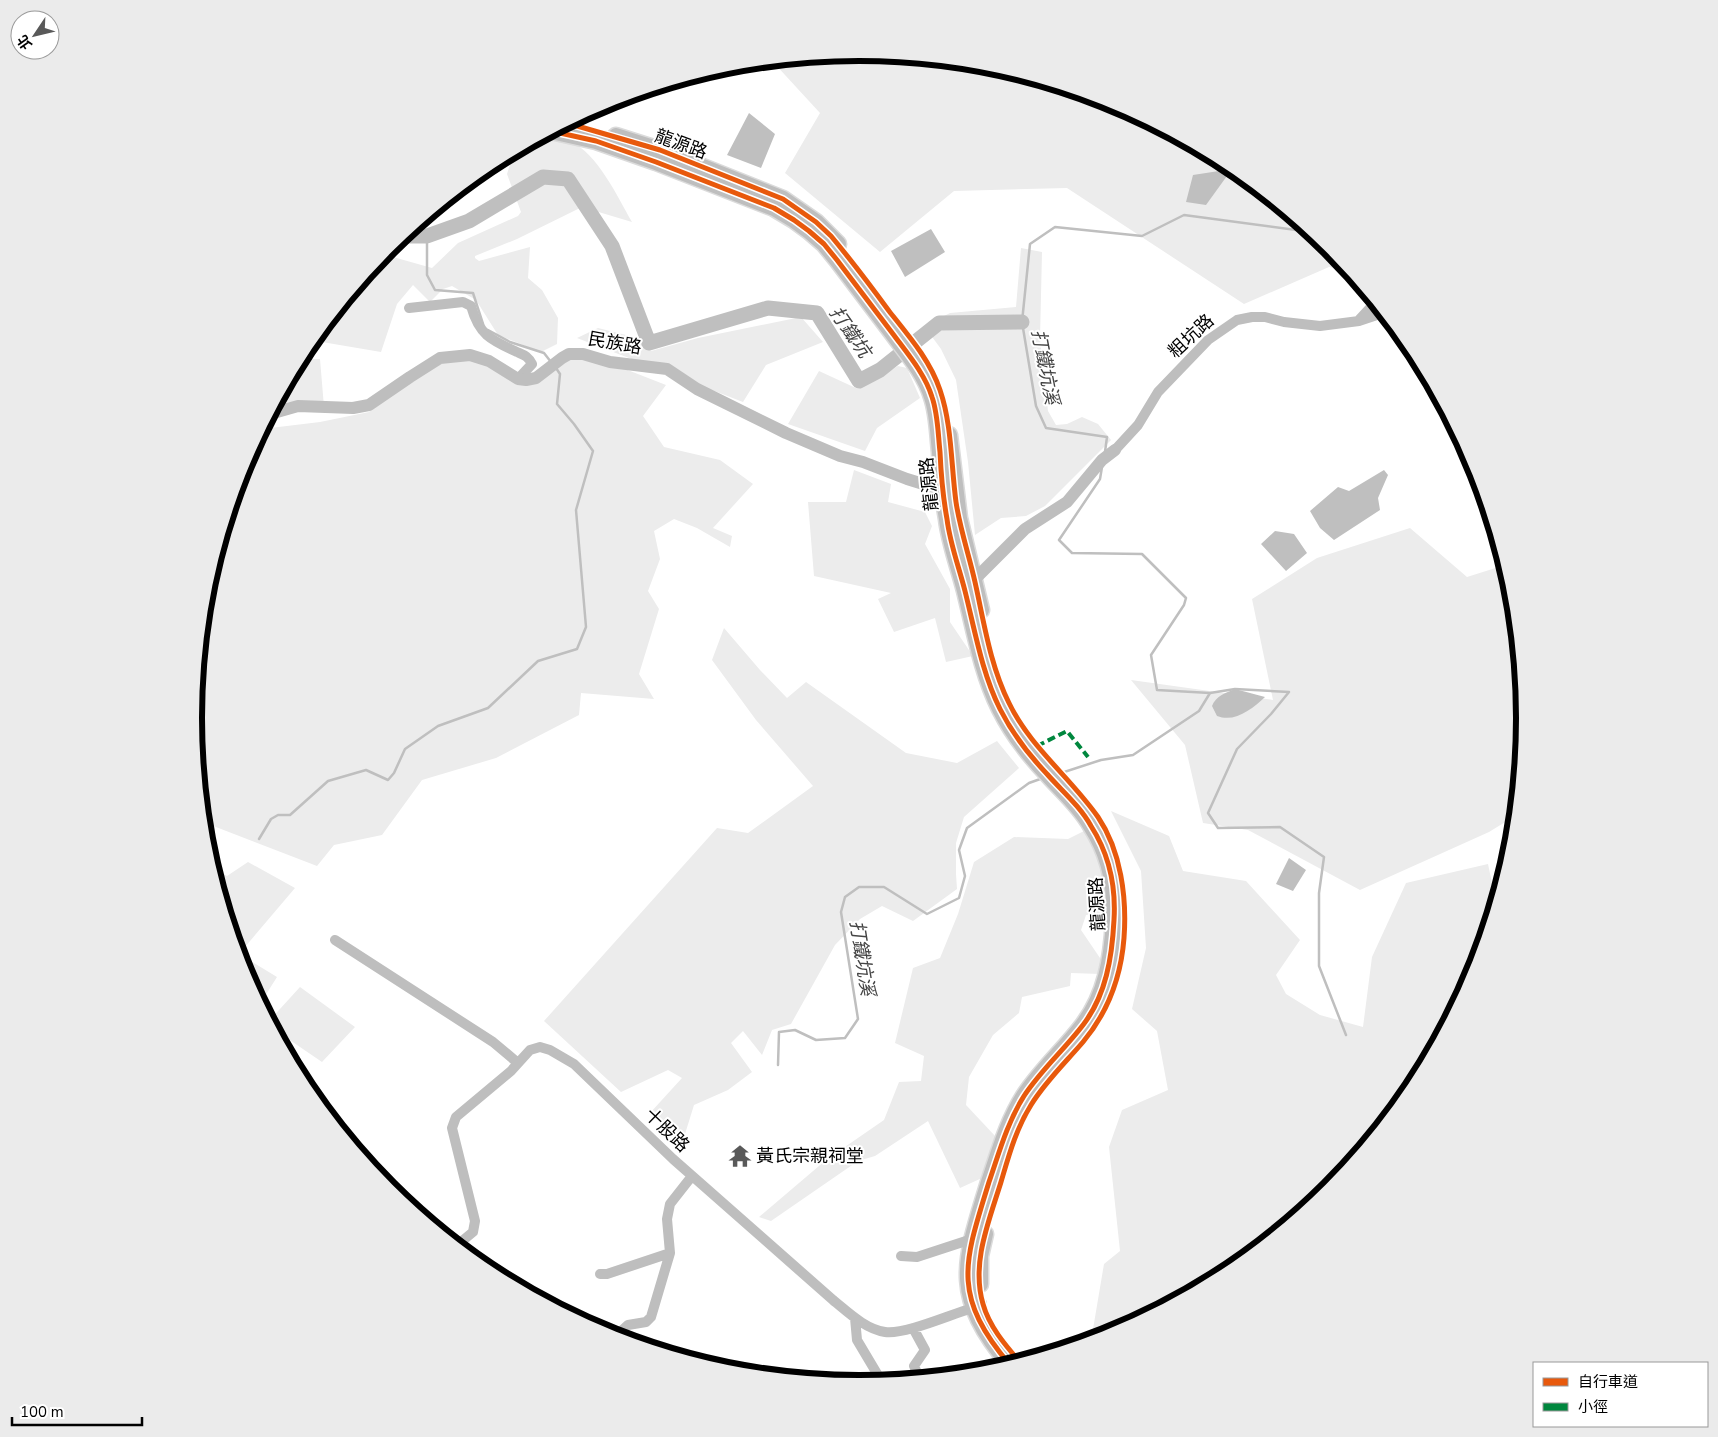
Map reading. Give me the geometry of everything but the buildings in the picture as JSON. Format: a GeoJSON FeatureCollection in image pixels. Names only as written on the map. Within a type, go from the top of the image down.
{"type":"FeatureCollection","features":[{"type":"Feature","properties":{"kind":"main road","name":"龍源路"},"geometry":{"type":"LineString","coordinates":[[576,125],[660,150],[779,203],[794,220],[824,244],[908,345],[917,368],[932,395],[949,492],[947,520],[1003,691],[1009,705],[1024,729],[1102,844],[1110,869],[1114,895],[1114,917],[1110,960],[1100,996],[1092,1012],[1074,1037],[1034,1082],[1014,1113],[1001,1144],[972,1239],[967,1273],[986,1334],[1005,1359]]}},
{"type":"Feature","properties":{"kind":"main road","name":"龍源路"},"geometry":{"type":"LineString","coordinates":[[561,133],[596,141],[779,203]]}},
{"type":"Feature","properties":{"kind":"main road"},"geometry":{"type":"LineString","coordinates":[[1015,1356],[1004,1344],[978,1305],[978,1272],[982,1248],[1016,1135],[1024,1118],[1043,1088],[1082,1044],[1101,1017],[1110,1000],[1124,939],[1123,894],[1119,866],[1110,841],[1099,819],[1055,775]]}},
{"type":"Feature","properties":{"kind":"street"},"geometry":{"type":"LineString","coordinates":[[279,412],[298,406],[353,408],[369,405],[440,358],[470,355],[489,361],[518,379],[532,364],[529,358],[495,342],[482,330],[475,320],[471,306],[463,302],[409,308]]}},
{"type":"Feature","properties":{"kind":"street"},"geometry":{"type":"LineString","coordinates":[[1358,321],[1371,307]]}},
{"type":"Feature","properties":{"kind":"street","name":"粗坑路"},"geometry":{"type":"LineString","coordinates":[[1115,450],[1138,426],[1158,392],[1208,340],[1237,320],[1265,317],[1284,322],[1320,326],[1358,321],[1377,315]]}},
{"type":"Feature","properties":{"kind":"street","name":"民族路"},"geometry":{"type":"LineString","coordinates":[[518,379],[536,378],[558,360],[569,354],[583,354],[610,362],[667,369],[697,389],[786,433],[840,456],[863,462],[907,479],[949,492]]}},
{"type":"Feature","properties":{"kind":"street"},"geometry":{"type":"LineString","coordinates":[[969,584],[1025,529],[1067,502],[1102,460],[1115,450]]}},
{"type":"Feature","properties":{"kind":"street"},"geometry":{"type":"LineString","coordinates":[[335,940],[493,1042],[518,1063]]}},
{"type":"Feature","properties":{"kind":"street","name":"十股路"},"geometry":{"type":"LineString","coordinates":[[461,1242],[473,1232],[475,1221],[452,1128],[456,1116],[518,1063],[530,1050],[540,1047],[550,1050],[574,1064],[692,1176],[833,1300],[870,1327],[885,1332],[901,1331],[978,1305]]}},
{"type":"Feature","properties":{"kind":"street"},"geometry":{"type":"LineString","coordinates":[[621,1331],[628,1324],[646,1322],[651,1317],[670,1253],[667,1219],[670,1204],[692,1176]]}},
{"type":"Feature","properties":{"kind":"street"},"geometry":{"type":"LineString","coordinates":[[901,1256],[917,1257],[972,1239]]}},
{"type":"Feature","properties":{"kind":"street"},"geometry":{"type":"LineString","coordinates":[[600,1274],[607,1274],[670,1253]]}},
{"type":"Feature","properties":{"kind":"street"},"geometry":{"type":"LineString","coordinates":[[856,1318],[857,1340],[878,1375]]}},
{"type":"Feature","properties":{"kind":"street"},"geometry":{"type":"LineString","coordinates":[[913,1328],[925,1350],[914,1366],[917,1373]]}},
{"type":"Feature","properties":{"kind":"shaded area"},"geometry":{"type":"Polygon","coordinates":[[[859,61],[945,67],[987,74],[1070,96],[1111,111],[1150,129],[1188,149],[1224,172],[1292,224],[1338,269],[1329,267],[1244,304],[1067,188],[954,191],[880,252],[785,173],[820,113],[777,67],[859,61]]]}},
{"type":"Feature","properties":{"kind":"shaded area"},"geometry":{"type":"Polygon","coordinates":[[[749,113],[775,134],[761,168],[727,155],[749,113]]]}},
{"type":"Feature","properties":{"kind":"shaded area"},"geometry":{"type":"Polygon","coordinates":[[[550,139],[570,141],[580,147],[598,165],[632,222],[582,207],[517,239],[475,256],[479,261],[530,247],[528,278],[542,290],[558,318],[557,344],[541,352],[498,335],[476,300],[452,286],[443,289],[430,302],[413,285],[397,304],[381,352],[322,342],[338,318],[392,257],[432,268],[458,243],[518,216],[521,212],[507,174],[511,161],[550,139]]]}},
{"type":"Feature","properties":{"kind":"shaded area"},"geometry":{"type":"Polygon","coordinates":[[[1222,171],[1228,175],[1206,205],[1186,202],[1193,175],[1222,171]]]}},
{"type":"Feature","properties":{"kind":"shaded area"},"geometry":{"type":"Polygon","coordinates":[[[931,229],[945,252],[905,277],[891,251],[931,229]]]}},
{"type":"Feature","properties":{"kind":"shaded area"},"geometry":{"type":"Polygon","coordinates":[[[1021,248],[1042,252],[1040,339],[1048,411],[1056,425],[1067,424],[1082,417],[1098,424],[1111,440],[1045,506],[1026,516],[1001,518],[975,535],[968,462],[956,380],[941,349],[924,326],[950,313],[1016,307],[1021,248]]]}},
{"type":"Feature","properties":{"kind":"shaded area"},"geometry":{"type":"Polygon","coordinates":[[[801,317],[823,342],[766,365],[743,402],[577,338],[598,328],[634,337],[651,351],[698,338],[801,317]]]}},
{"type":"Feature","properties":{"kind":"shaded area"},"geometry":{"type":"Polygon","coordinates":[[[469,358],[527,381],[559,359],[602,360],[666,385],[643,416],[664,447],[720,460],[753,484],[713,528],[732,536],[730,547],[697,528],[674,519],[654,531],[660,559],[648,591],[659,609],[639,674],[654,699],[581,693],[579,715],[496,758],[422,780],[382,835],[334,845],[317,866],[210,825],[203,761],[203,676],[214,590],[224,548],[252,467],[270,428],[320,422],[369,412],[408,381],[438,364],[469,358]]]}},
{"type":"Feature","properties":{"kind":"shaded area"},"geometry":{"type":"Polygon","coordinates":[[[309,359],[320,359],[324,407],[278,412],[309,359]]]}},
{"type":"Feature","properties":{"kind":"shaded area"},"geometry":{"type":"Polygon","coordinates":[[[898,366],[907,368],[920,398],[877,428],[865,451],[788,424],[819,371],[858,389],[898,366]]]}},
{"type":"Feature","properties":{"kind":"shaded area"},"geometry":{"type":"Polygon","coordinates":[[[854,470],[891,484],[888,502],[925,512],[932,526],[925,544],[950,589],[950,622],[973,656],[946,662],[935,618],[894,632],[878,599],[891,593],[814,576],[808,502],[846,502],[854,470]]]}},
{"type":"Feature","properties":{"kind":"shaded area"},"geometry":{"type":"Polygon","coordinates":[[[1384,470],[1388,475],[1378,498],[1380,510],[1334,540],[1320,528],[1310,511],[1338,487],[1349,491],[1384,470]]]}},
{"type":"Feature","properties":{"kind":"shaded area"},"geometry":{"type":"Polygon","coordinates":[[[1410,528],[1467,577],[1499,567],[1511,633],[1516,718],[1515,761],[1508,820],[1489,832],[1360,890],[1248,830],[1203,823],[1185,745],[1131,680],[1273,700],[1252,599],[1317,558],[1410,528]]]}},
{"type":"Feature","properties":{"kind":"shaded area"},"geometry":{"type":"Polygon","coordinates":[[[1275,531],[1294,534],[1307,553],[1286,571],[1261,544],[1275,531]]]}},
{"type":"Feature","properties":{"kind":"shaded area"},"geometry":{"type":"Polygon","coordinates":[[[724,628],[787,698],[806,682],[906,753],[957,763],[997,741],[1019,768],[964,817],[956,843],[957,889],[913,921],[882,906],[860,919],[835,945],[791,1024],[772,1030],[762,1055],[743,1031],[731,1043],[752,1072],[728,1090],[694,1105],[685,1134],[673,1131],[650,1113],[682,1078],[668,1070],[621,1092],[544,1021],[717,828],[748,833],[813,786],[756,720],[712,660],[724,628]]]}},
{"type":"Feature","properties":{"kind":"shaded area"},"geometry":{"type":"Polygon","coordinates":[[[1235,689],[1265,697],[1243,714],[1230,718],[1217,716],[1212,706],[1216,700],[1221,695],[1235,689]]]}},
{"type":"Feature","properties":{"kind":"shaded area"},"geometry":{"type":"Polygon","coordinates":[[[1111,811],[1169,836],[1183,871],[1246,881],[1300,940],[1276,975],[1286,994],[1320,1015],[1363,1027],[1372,957],[1406,883],[1488,864],[1494,890],[1466,970],[1428,1047],[1380,1119],[1353,1152],[1292,1213],[1224,1265],[1188,1288],[1150,1308],[1092,1333],[1104,1264],[1120,1251],[1109,1147],[1122,1110],[1168,1090],[1157,1031],[1132,1009],[1146,948],[1141,871],[1111,811]]]}},
{"type":"Feature","properties":{"kind":"shaded area"},"geometry":{"type":"Polygon","coordinates":[[[1086,830],[1104,876],[1104,913],[1086,915],[1081,930],[1100,958],[1100,974],[1071,973],[1070,986],[1022,997],[1019,1013],[993,1035],[969,1077],[966,1105],[996,1137],[982,1178],[960,1188],[928,1121],[875,1156],[858,1161],[771,1221],[759,1217],[826,1160],[884,1120],[899,1082],[921,1081],[924,1056],[895,1043],[913,968],[940,958],[958,914],[974,862],[1014,837],[1068,839],[1086,830]]]}},
{"type":"Feature","properties":{"kind":"shaded area"},"geometry":{"type":"Polygon","coordinates":[[[1289,858],[1306,870],[1293,891],[1276,884],[1289,858]]]}},
{"type":"Feature","properties":{"kind":"shaded area"},"geometry":{"type":"Polygon","coordinates":[[[248,862],[295,888],[244,948],[220,872],[227,876],[248,862]]]}},
{"type":"Feature","properties":{"kind":"shaded area"},"geometry":{"type":"Polygon","coordinates":[[[248,959],[277,977],[264,997],[248,959]]]}},
{"type":"Feature","properties":{"kind":"shaded area"},"geometry":{"type":"Polygon","coordinates":[[[300,987],[355,1027],[322,1062],[284,1036],[274,1016],[300,987]]]}},
{"type":"Feature","properties":{"kind":"waterway","name":"打鐵坑"},"geometry":{"type":"LineString","coordinates":[[413,236],[427,236],[469,221],[543,177],[568,179],[612,246],[649,343],[768,308],[817,313],[859,381],[880,370],[939,323],[1022,322]]}},
{"type":"Feature","properties":{"kind":"waterway","name":"打鐵坑"},"geometry":{"type":"LineString","coordinates":[[1105,452],[1107,437],[1046,428],[1036,406],[1022,322],[1030,244],[1055,227],[1142,236],[1184,215],[1299,230]]}},
{"type":"Feature","properties":{"kind":"waterway"},"geometry":{"type":"LineString","coordinates":[[427,236],[427,275],[435,290],[473,293],[483,324]]}},
{"type":"Feature","properties":{"kind":"waterway"},"geometry":{"type":"LineString","coordinates":[[488,330],[510,342],[544,353],[551,362]]}},
{"type":"Feature","properties":{"kind":"waterway"},"geometry":{"type":"LineString","coordinates":[[259,839],[271,819],[278,815],[290,815],[328,781],[366,770],[388,780],[394,773],[405,749],[438,726],[488,708],[538,661],[577,649],[586,627],[576,510],[593,451],[557,404],[560,374],[556,368]]}},
{"type":"Feature","properties":{"kind":"waterway","name":"打鐵坑溪"},"geometry":{"type":"LineString","coordinates":[[1055,775],[1101,760],[1133,755],[1199,711],[1210,693],[1157,690],[1151,655],[1184,605],[1186,598],[1142,554],[1072,553],[1059,540],[1100,479],[1102,467]]}},
{"type":"Feature","properties":{"kind":"waterway"},"geometry":{"type":"LineString","coordinates":[[1210,693],[1235,689],[1289,692],[1271,714],[1237,749],[1208,813],[1218,828],[1280,827],[1324,857],[1319,893],[1319,966],[1346,1035]]}},
{"type":"Feature","properties":{"kind":"waterway","name":"打鐵坑溪"},"geometry":{"type":"LineString","coordinates":[[778,1065],[779,1032],[795,1030],[816,1040],[845,1038],[858,1019],[841,912],[845,897],[859,887],[884,887],[927,914],[959,898],[965,876],[959,850],[967,828],[1029,783],[1043,778]]}},
{"type":"Feature","properties":{"kind":"marked path"},"geometry":{"type":"LineString","coordinates":[[1037,746],[1067,731],[1088,757]]}},
{"type":"Feature","properties":{"kind":"cycle path"},"geometry":{"type":"LineString","coordinates":[[576,125],[660,150],[783,199],[816,222],[831,236],[911,339],[936,379],[944,403],[949,431],[954,488],[962,532],[988,643],[1002,689],[1028,734],[1098,817],[1112,845],[1121,875],[1125,923],[1120,966],[1112,993],[1092,1031],[1042,1088],[1026,1114],[1010,1152],[983,1242],[979,1273],[983,1304],[993,1328],[1015,1356]]}},
{"type":"Feature","properties":{"kind":"cycle path"},"geometry":{"type":"LineString","coordinates":[[560,133],[596,141],[656,162],[774,208],[809,231],[824,244],[837,260],[915,364],[929,388],[937,417],[943,494],[948,528],[988,681],[994,695],[1010,727],[1021,743],[1087,819],[1107,859],[1114,895],[1114,908],[1112,948],[1102,989],[1083,1025],[1024,1096],[1004,1138],[973,1235],[968,1278],[971,1298],[978,1318],[1005,1359]]}},
{"type":"Feature","properties":{"kind":"place","name":"黃氏宗親祠堂"},"geometry":{"type":"Point","coordinates":[740,1156]}}]}
